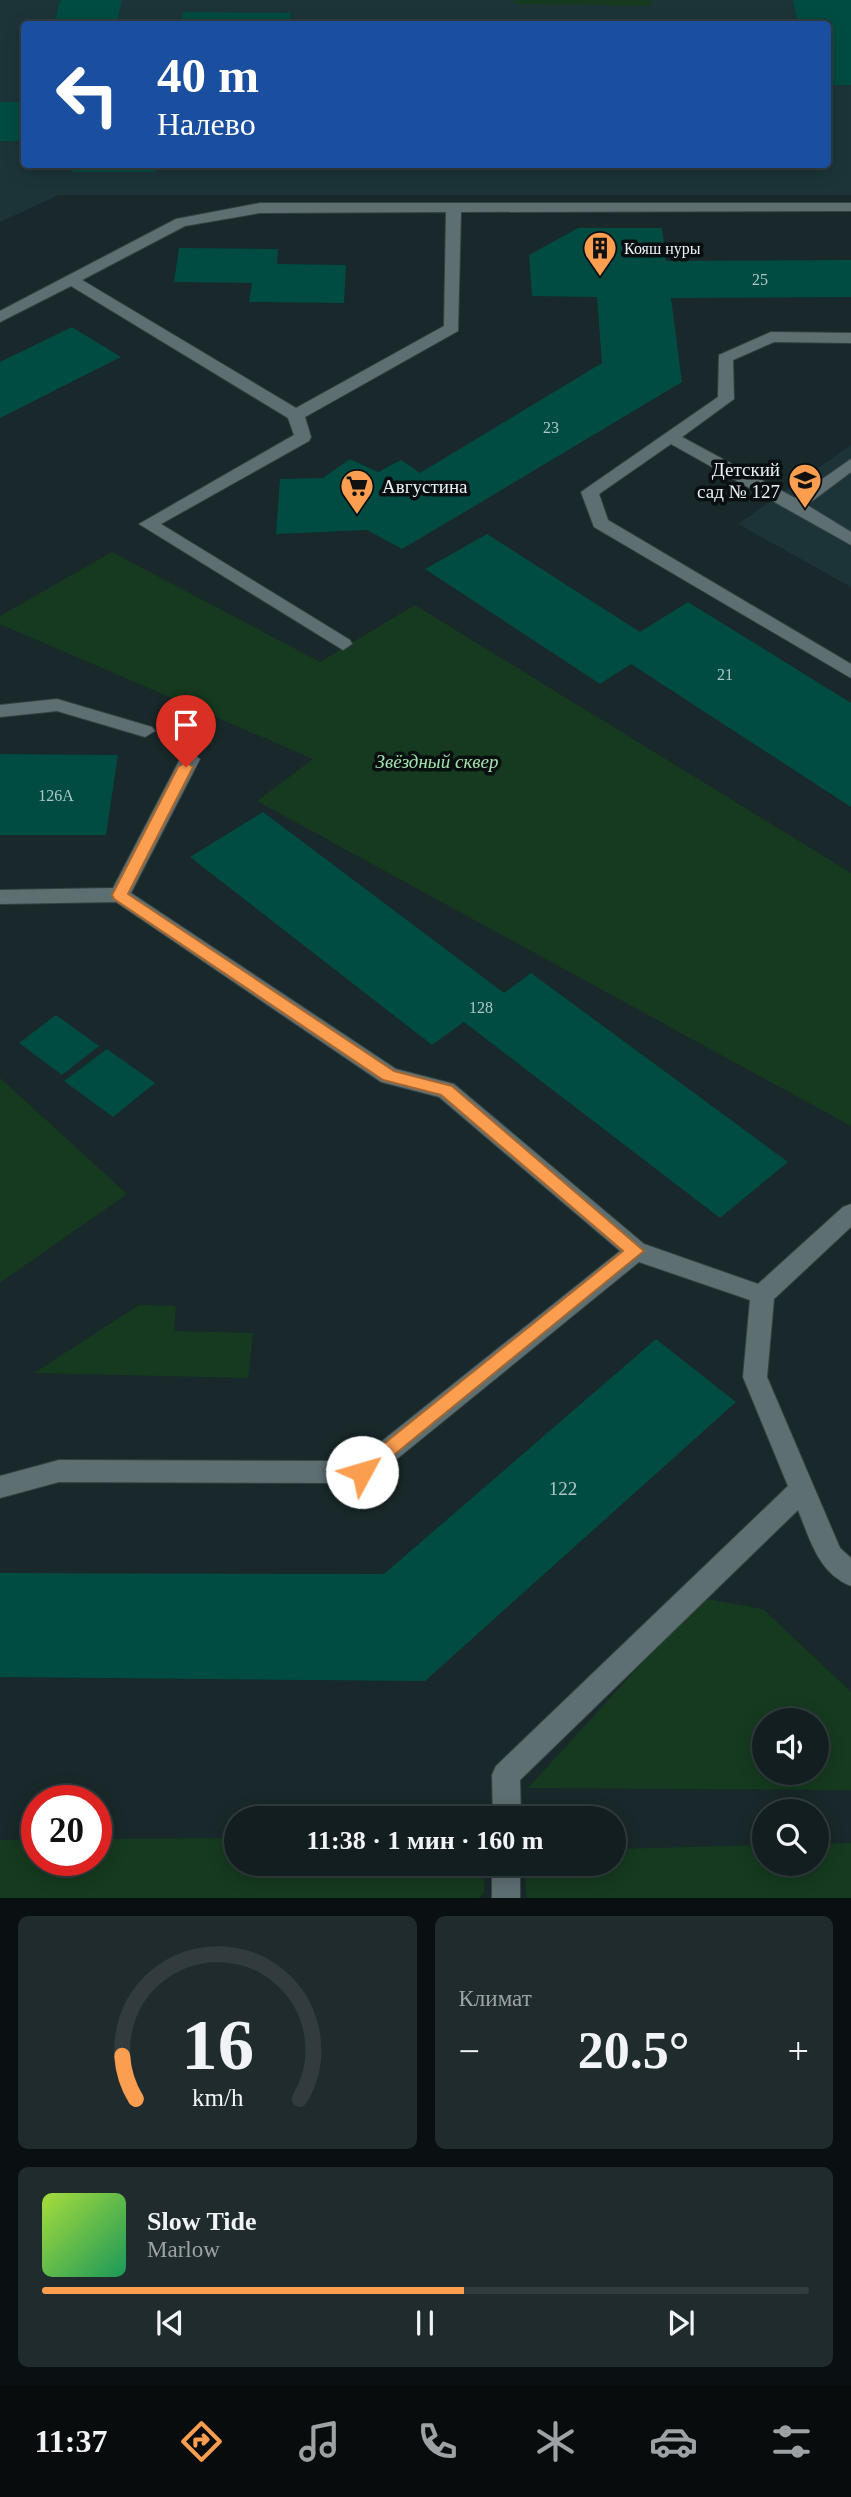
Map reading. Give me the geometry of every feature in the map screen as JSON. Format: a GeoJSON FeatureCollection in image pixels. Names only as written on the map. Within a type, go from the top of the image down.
{"type":"FeatureCollection","features":[{"type":"Feature","properties":{"kind":"lane"},"geometry":{"type":"LineString","coordinates":[[0,317],[181,222],[260,208],[851,207]]}},
{"type":"Feature","properties":{"kind":"lane"},"geometry":{"type":"LineString","coordinates":[[296,415],[452,328],[454,208]]}},
{"type":"Feature","properties":{"kind":"lane"},"geometry":{"type":"LineString","coordinates":[[73,281],[296,415],[303,437],[148,524],[343,644]]}},
{"type":"Feature","properties":{"kind":"lane"},"geometry":{"type":"LineString","coordinates":[[851,338],[771,337],[725,358],[726,399],[590,492],[600,523],[851,672]]}},
{"type":"Feature","properties":{"kind":"lane"},"geometry":{"type":"LineString","coordinates":[[670,437],[851,540]]}},
{"type":"Feature","properties":{"kind":"lane"},"geometry":{"type":"LineString","coordinates":[[795,506],[851,464]]}},
{"type":"Feature","properties":{"kind":"lane"},"geometry":{"type":"LineString","coordinates":[[0,710],[57,705],[145,731]]}},
{"type":"Feature","properties":{"kind":"lane"},"geometry":{"type":"LineString","coordinates":[[120,895],[190,759]]}},
{"type":"Feature","properties":{"kind":"lane"},"geometry":{"type":"LineString","coordinates":[[0,897],[120,895],[389,1076],[446,1090],[636,1251],[762,1295]]}},
{"type":"Feature","properties":{"kind":"lane"},"geometry":{"type":"LineString","coordinates":[[851,1213],[762,1295],[755,1377],[830,1556],[851,1574]]}},
{"type":"Feature","properties":{"kind":"lane"},"geometry":{"type":"LineString","coordinates":[[0,1488],[58,1471],[362,1472],[636,1251]]}},
{"type":"Feature","properties":{"kind":"lane"},"geometry":{"type":"LineString","coordinates":[[506,1806],[506,1774],[802,1489]]}},
{"type":"Feature","properties":{"kind":"lane"},"geometry":{"type":"LineString","coordinates":[[506,1876],[506,1898]]}},
{"type":"Feature","properties":{"kind":"shaded area"},"geometry":{"type":"Polygon","coordinates":[[[0,0],[851,0],[851,195],[59,195],[0,222],[0,0]]]}},
{"type":"Feature","properties":{"kind":"shaded area","name":"Детский сад № 127"},"geometry":{"type":"Polygon","coordinates":[[[851,445],[851,587],[738,524],[851,445]]]}},
{"type":"Feature","properties":{"kind":"green space"},"geometry":{"type":"Polygon","coordinates":[[[514,0],[652,0],[652,6],[514,4],[514,0]]]}},
{"type":"Feature","properties":{"kind":"green space","name":"Звёздный сквер"},"geometry":{"type":"Polygon","coordinates":[[[112,552],[320,662],[415,605],[851,873],[851,1126],[257,801],[313,759],[0,624],[0,616],[112,552]]]}},
{"type":"Feature","properties":{"kind":"green space"},"geometry":{"type":"Polygon","coordinates":[[[0,1078],[127,1194],[1,1282],[0,1282],[0,1078]]]}},
{"type":"Feature","properties":{"kind":"green space"},"geometry":{"type":"Polygon","coordinates":[[[139,1305],[176,1306],[174,1331],[253,1333],[248,1378],[34,1373],[139,1305]]]}},
{"type":"Feature","properties":{"kind":"green space"},"geometry":{"type":"Polygon","coordinates":[[[701,1598],[763,1609],[851,1692],[851,1790],[528,1788],[701,1598]]]}},
{"type":"Feature","properties":{"kind":"green space"},"geometry":{"type":"Polygon","coordinates":[[[224,1838],[224,1876],[484,1876],[484,1893],[479,1898],[0,1898],[0,1840],[21,1840],[21,1876],[112,1876],[112,1839],[224,1838]]]}},
{"type":"Feature","properties":{"kind":"green space"},"geometry":{"type":"Polygon","coordinates":[[[851,1843],[851,1898],[526,1898],[525,1876],[626,1876],[626,1849],[752,1845],[752,1876],[829,1876],[829,1844],[851,1843]]]}},
{"type":"Feature","properties":{"kind":"building"},"geometry":{"type":"Polygon","coordinates":[[[60,0],[122,0],[118,21],[55,21],[60,0]]]}},
{"type":"Feature","properties":{"kind":"building"},"geometry":{"type":"Polygon","coordinates":[[[793,0],[851,0],[851,85],[831,85],[831,21],[797,21],[793,0]]]}},
{"type":"Feature","properties":{"kind":"building"},"geometry":{"type":"Polygon","coordinates":[[[183,12],[291,13],[290,21],[182,21],[183,12]]]}},
{"type":"Feature","properties":{"kind":"building"},"geometry":{"type":"Polygon","coordinates":[[[0,102],[21,102],[21,141],[0,141],[0,102]]]}},
{"type":"Feature","properties":{"kind":"building"},"geometry":{"type":"Polygon","coordinates":[[[74,168],[156,168],[155,172],[73,172],[74,168]]]}},
{"type":"Feature","properties":{"kind":"building"},"geometry":{"type":"Polygon","coordinates":[[[578,228],[662,228],[666,261],[851,260],[851,297],[671,298],[682,382],[473,507],[402,549],[367,530],[276,534],[280,479],[323,478],[350,459],[378,472],[401,460],[420,473],[602,363],[597,297],[532,296],[529,255],[578,228]]]}},
{"type":"Feature","properties":{"kind":"building"},"geometry":{"type":"Polygon","coordinates":[[[179,248],[278,249],[277,264],[346,265],[344,303],[249,302],[252,283],[174,282],[179,248]]]}},
{"type":"Feature","properties":{"kind":"building"},"geometry":{"type":"Polygon","coordinates":[[[72,327],[121,357],[0,418],[0,362],[72,327]]]}},
{"type":"Feature","properties":{"kind":"building"},"geometry":{"type":"Polygon","coordinates":[[[487,534],[640,632],[688,602],[851,703],[851,807],[631,664],[600,684],[425,569],[487,534]]]}},
{"type":"Feature","properties":{"kind":"building"},"geometry":{"type":"Polygon","coordinates":[[[0,754],[118,755],[106,835],[0,835],[0,754]]]}},
{"type":"Feature","properties":{"kind":"building"},"geometry":{"type":"Polygon","coordinates":[[[263,812],[504,993],[531,973],[788,1162],[720,1218],[464,1022],[432,1045],[190,857],[263,812]]]}},
{"type":"Feature","properties":{"kind":"building"},"geometry":{"type":"Polygon","coordinates":[[[56,1015],[99,1046],[62,1075],[19,1043],[56,1015]]]}},
{"type":"Feature","properties":{"kind":"building"},"geometry":{"type":"Polygon","coordinates":[[[107,1049],[155,1083],[113,1117],[64,1081],[107,1049]]]}},
{"type":"Feature","properties":{"kind":"building"},"geometry":{"type":"Polygon","coordinates":[[[656,1339],[736,1402],[425,1681],[0,1677],[0,1573],[384,1574],[656,1339]]]}},
{"type":"Feature","properties":{"kind":"place","name":"Кояш нуры"},"geometry":{"type":"Point","coordinates":[600,278]}},
{"type":"Feature","properties":{"kind":"place","name":"Детский сад № 127"},"geometry":{"type":"Point","coordinates":[805,510]}},
{"type":"Feature","properties":{"kind":"place","name":"Августина"},"geometry":{"type":"Point","coordinates":[357,516]}},
{"type":"Feature","properties":{"kind":"route"},"geometry":{"type":"LineString","coordinates":[[186,767],[120,895],[389,1076],[446,1090],[636,1251],[362,1472]]}}]}
